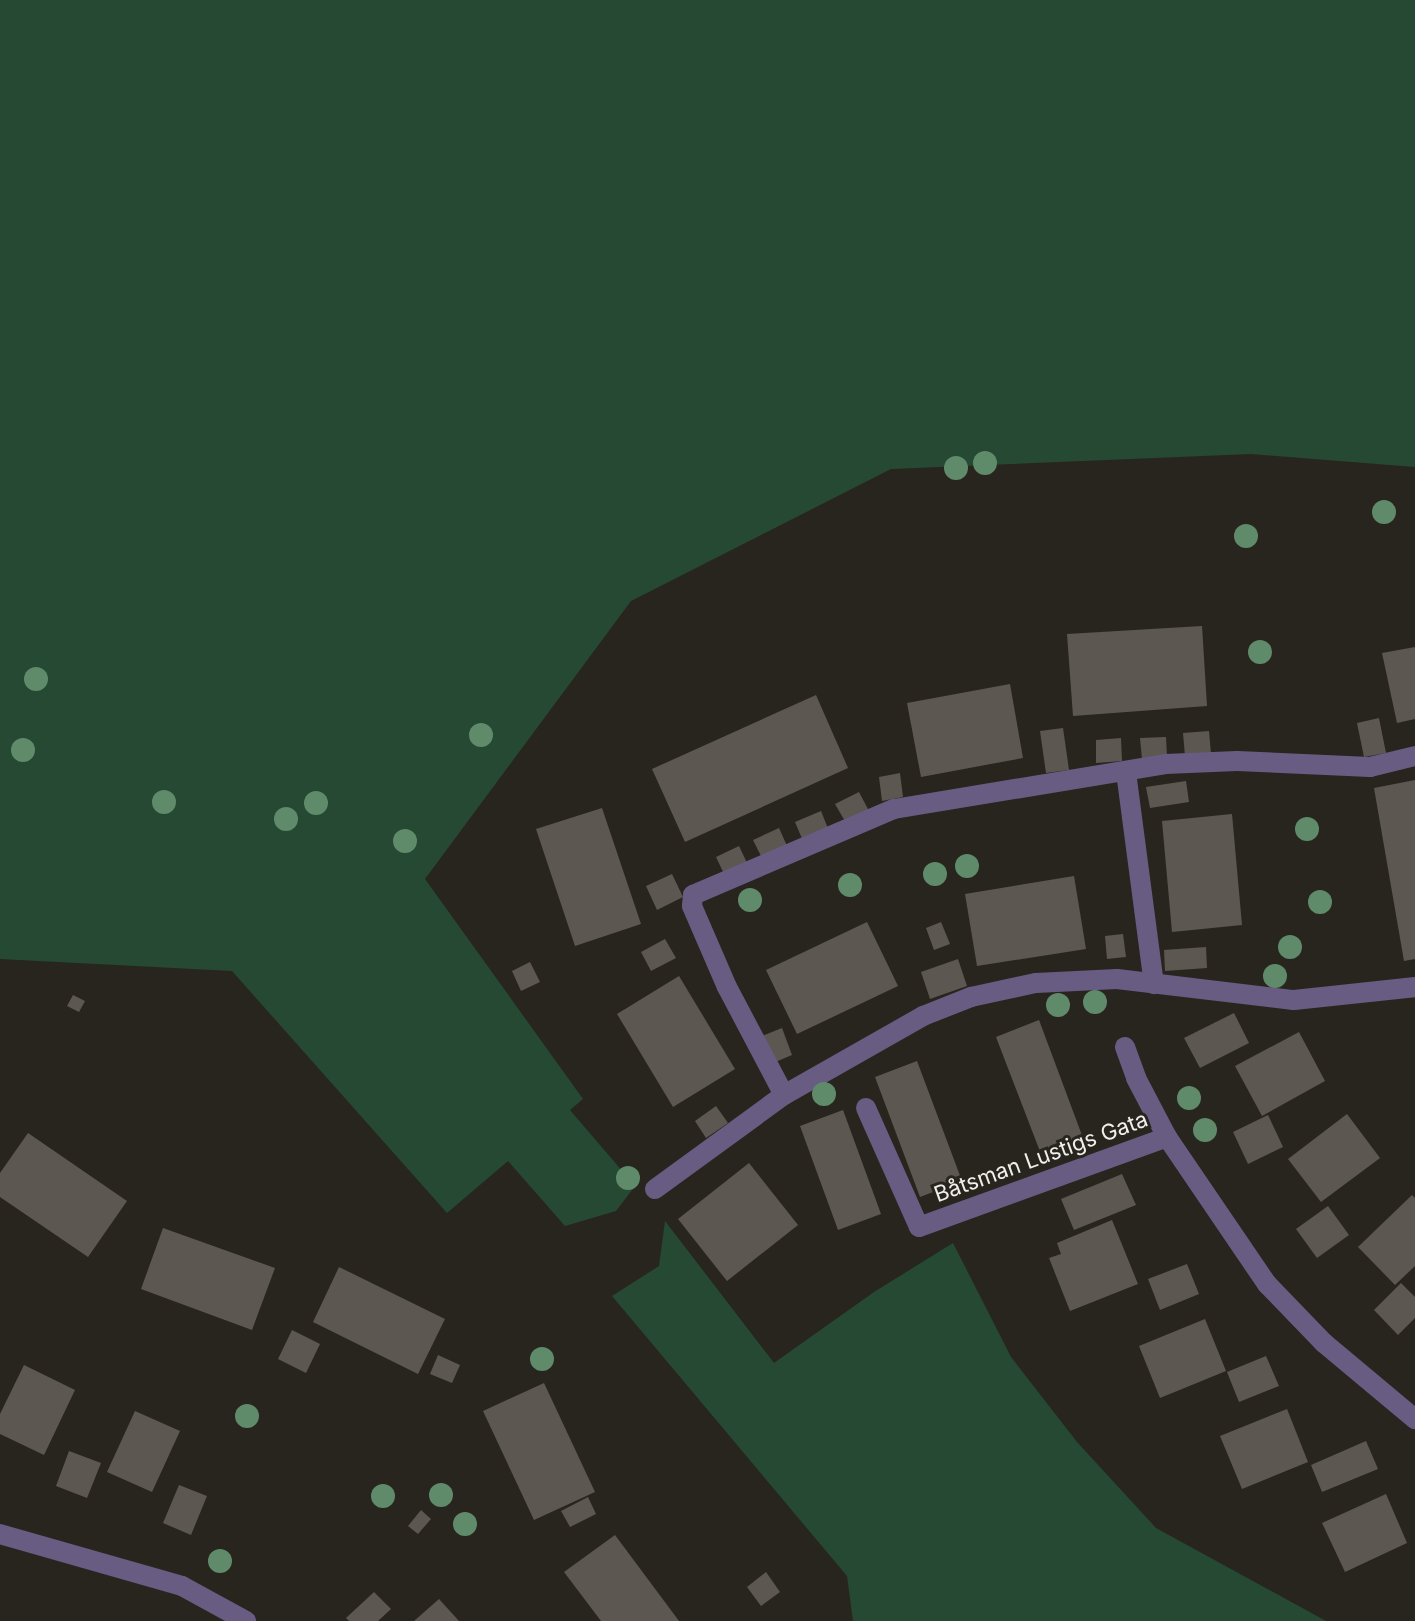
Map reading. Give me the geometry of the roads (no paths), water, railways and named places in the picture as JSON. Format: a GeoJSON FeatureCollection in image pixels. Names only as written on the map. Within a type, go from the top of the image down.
{"type":"FeatureCollection","features":[{"type":"Feature","properties":{"kind":"street"},"geometry":{"type":"LineString","coordinates":[[784,1095],[727,987],[692,906],[693,895],[894,809],[1165,764],[1237,761],[1370,767],[1415,756]]}},
{"type":"Feature","properties":{"kind":"street"},"geometry":{"type":"LineString","coordinates":[[1126,772],[1154,984]]}},
{"type":"Feature","properties":{"kind":"street"},"geometry":{"type":"LineString","coordinates":[[655,1189],[784,1095],[923,1016],[971,997],[1036,983],[1117,979],[1294,1000],[1415,987]]}},
{"type":"Feature","properties":{"kind":"street","name":"Båtsman Lustigs Gata"},"geometry":{"type":"LineString","coordinates":[[1125,1047],[1136,1078],[1167,1137],[1267,1284],[1324,1343],[1415,1419]]}},
{"type":"Feature","properties":{"kind":"street","name":"Båtsman Lustigs Gata"},"geometry":{"type":"LineString","coordinates":[[866,1108],[919,1227],[1167,1137]]}},
{"type":"Feature","properties":{"kind":"street"},"geometry":{"type":"LineString","coordinates":[[0,1534],[182,1586],[246,1621]]}}]}
